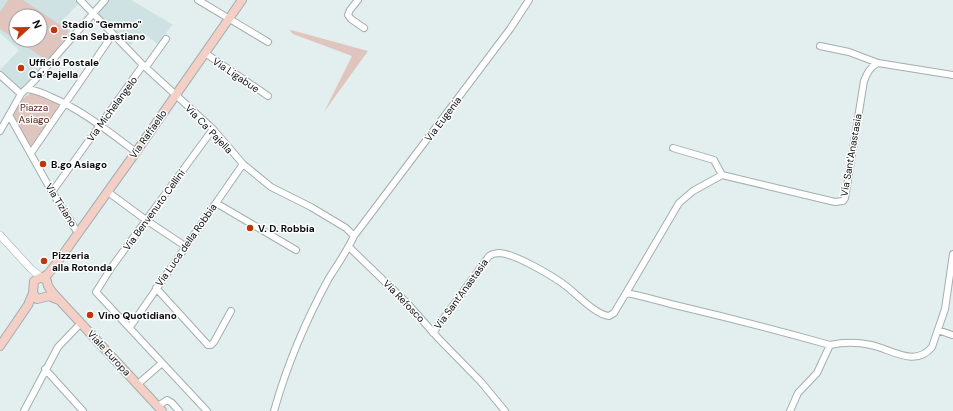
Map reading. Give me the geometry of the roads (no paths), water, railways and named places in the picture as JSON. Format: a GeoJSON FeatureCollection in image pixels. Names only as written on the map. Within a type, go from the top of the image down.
{"type":"FeatureCollection","features":[{"type":"Feature","properties":{"kind":"main road","name":"Via Raffaello"},"geometry":{"type":"LineString","coordinates":[[43,281],[50,276],[53,268],[242,0]]}},
{"type":"Feature","properties":{"kind":"main road"},"geometry":{"type":"LineString","coordinates":[[0,346],[28,305],[33,293],[43,281]]}},
{"type":"Feature","properties":{"kind":"main road"},"geometry":{"type":"LineString","coordinates":[[28,305],[43,298],[47,294],[43,281]]}},
{"type":"Feature","properties":{"kind":"main road","name":"Viale Europa"},"geometry":{"type":"LineString","coordinates":[[43,281],[160,409]]}},
{"type":"Feature","properties":{"kind":"main road"},"geometry":{"type":"LineString","coordinates":[[33,293],[37,299],[53,297],[59,300]]}},
{"type":"Feature","properties":{"kind":"street","name":"Via Ca' Pajella"},"geometry":{"type":"LineString","coordinates":[[80,0],[144,66],[213,129],[243,164],[271,186],[311,207],[346,228],[354,236]]}},
{"type":"Feature","properties":{"kind":"street"},"geometry":{"type":"LineString","coordinates":[[0,131],[21,94],[105,0]]}},
{"type":"Feature","properties":{"kind":"street"},"geometry":{"type":"LineString","coordinates":[[198,0],[268,42]]}},
{"type":"Feature","properties":{"kind":"street"},"geometry":{"type":"LineString","coordinates":[[358,0],[348,15],[351,20],[364,28]]}},
{"type":"Feature","properties":{"kind":"street","name":"Via Eugenia"},"geometry":{"type":"LineString","coordinates":[[354,236],[506,35],[529,0]]}},
{"type":"Feature","properties":{"kind":"street"},"geometry":{"type":"LineString","coordinates":[[31,153],[113,34]]}},
{"type":"Feature","properties":{"kind":"street","name":"Via Michelangelo"},"geometry":{"type":"LineString","coordinates":[[52,192],[100,125],[166,39]]}},
{"type":"Feature","properties":{"kind":"street"},"geometry":{"type":"LineString","coordinates":[[820,46],[849,52],[878,63],[953,75]]}},
{"type":"Feature","properties":{"kind":"street","name":"Via Ligabue"},"geometry":{"type":"LineString","coordinates":[[205,53],[268,96]]}},
{"type":"Feature","properties":{"kind":"street","name":"Via Sant'Anastasia"},"geometry":{"type":"LineString","coordinates":[[433,333],[489,256],[497,253],[509,255],[528,263],[561,282],[598,312],[605,316],[609,316],[614,313],[679,203],[693,191],[722,175],[835,202],[843,201],[845,198],[864,81],[868,72],[878,63]]}},
{"type":"Feature","properties":{"kind":"street"},"geometry":{"type":"LineString","coordinates":[[0,75],[21,94]]}},
{"type":"Feature","properties":{"kind":"street"},"geometry":{"type":"LineString","coordinates":[[27,88],[66,103],[100,125],[136,152]]}},
{"type":"Feature","properties":{"kind":"street","name":"Via Tiziano"},"geometry":{"type":"LineString","coordinates":[[9,115],[52,192],[76,230],[79,232]]}},
{"type":"Feature","properties":{"kind":"street","name":"Via Benvenuto Cellini"},"geometry":{"type":"LineString","coordinates":[[130,327],[96,292],[111,268],[213,129]]}},
{"type":"Feature","properties":{"kind":"street"},"geometry":{"type":"LineString","coordinates":[[674,148],[714,160],[722,175]]}},
{"type":"Feature","properties":{"kind":"street","name":"Via Luca della Robbia"},"geometry":{"type":"LineString","coordinates":[[130,327],[243,164]]}},
{"type":"Feature","properties":{"kind":"street"},"geometry":{"type":"LineString","coordinates":[[108,192],[185,246]]}},
{"type":"Feature","properties":{"kind":"street"},"geometry":{"type":"LineString","coordinates":[[216,203],[296,250]]}},
{"type":"Feature","properties":{"kind":"street","name":"Viale Europa"},"geometry":{"type":"LineString","coordinates":[[0,234],[43,281]]}},
{"type":"Feature","properties":{"kind":"street"},"geometry":{"type":"LineString","coordinates":[[274,411],[282,383],[303,330],[354,236]]}},
{"type":"Feature","properties":{"kind":"street","name":"Via Refosco"},"geometry":{"type":"LineString","coordinates":[[349,247],[408,304],[433,333],[481,382],[505,411]]}},
{"type":"Feature","properties":{"kind":"street"},"geometry":{"type":"LineString","coordinates":[[626,293],[765,326],[830,345],[841,343],[872,345],[916,358],[928,352],[932,347],[948,298],[953,254]]}},
{"type":"Feature","properties":{"kind":"street"},"geometry":{"type":"LineString","coordinates":[[156,288],[208,344],[211,345],[231,310]]}},
{"type":"Feature","properties":{"kind":"street"},"geometry":{"type":"LineString","coordinates":[[25,411],[58,347],[81,323]]}},
{"type":"Feature","properties":{"kind":"street"},"geometry":{"type":"LineString","coordinates":[[130,327],[207,411]]}},
{"type":"Feature","properties":{"kind":"street"},"geometry":{"type":"LineString","coordinates":[[938,330],[952,335]]}},
{"type":"Feature","properties":{"kind":"street"},"geometry":{"type":"LineString","coordinates":[[790,411],[798,392],[817,373],[830,345]]}},
{"type":"Feature","properties":{"kind":"street"},"geometry":{"type":"LineString","coordinates":[[138,384],[162,363]]}},
{"type":"Feature","properties":{"kind":"street"},"geometry":{"type":"LineString","coordinates":[[46,370],[83,411]]}},
{"type":"Feature","properties":{"kind":"street","name":"Viale Europa"},"geometry":{"type":"LineString","coordinates":[[160,409],[167,400],[179,411]]}},
{"type":"Feature","properties":{"kind":"place","name":"Stadio \"Gemmo\" - San Sebastiano"},"geometry":{"type":"Point","coordinates":[54,30]}},
{"type":"Feature","properties":{"kind":"place","name":"Ufficio Postale Ca' Pajella"},"geometry":{"type":"Point","coordinates":[21,68]}},
{"type":"Feature","properties":{"kind":"place","name":"B.go Asiago"},"geometry":{"type":"Point","coordinates":[43,164]}},
{"type":"Feature","properties":{"kind":"place","name":"V. D. Robbia"},"geometry":{"type":"Point","coordinates":[250,228]}},
{"type":"Feature","properties":{"kind":"place","name":"Pizzeria alla Rotonda"},"geometry":{"type":"Point","coordinates":[44,261]}},
{"type":"Feature","properties":{"kind":"place","name":"Vino Quotidiano"},"geometry":{"type":"Point","coordinates":[90,315]}},
{"type":"Feature","properties":{"kind":"park label","name":"Piazza Asiago"},"geometry":{"type":"Point","coordinates":[34,112]}}]}
